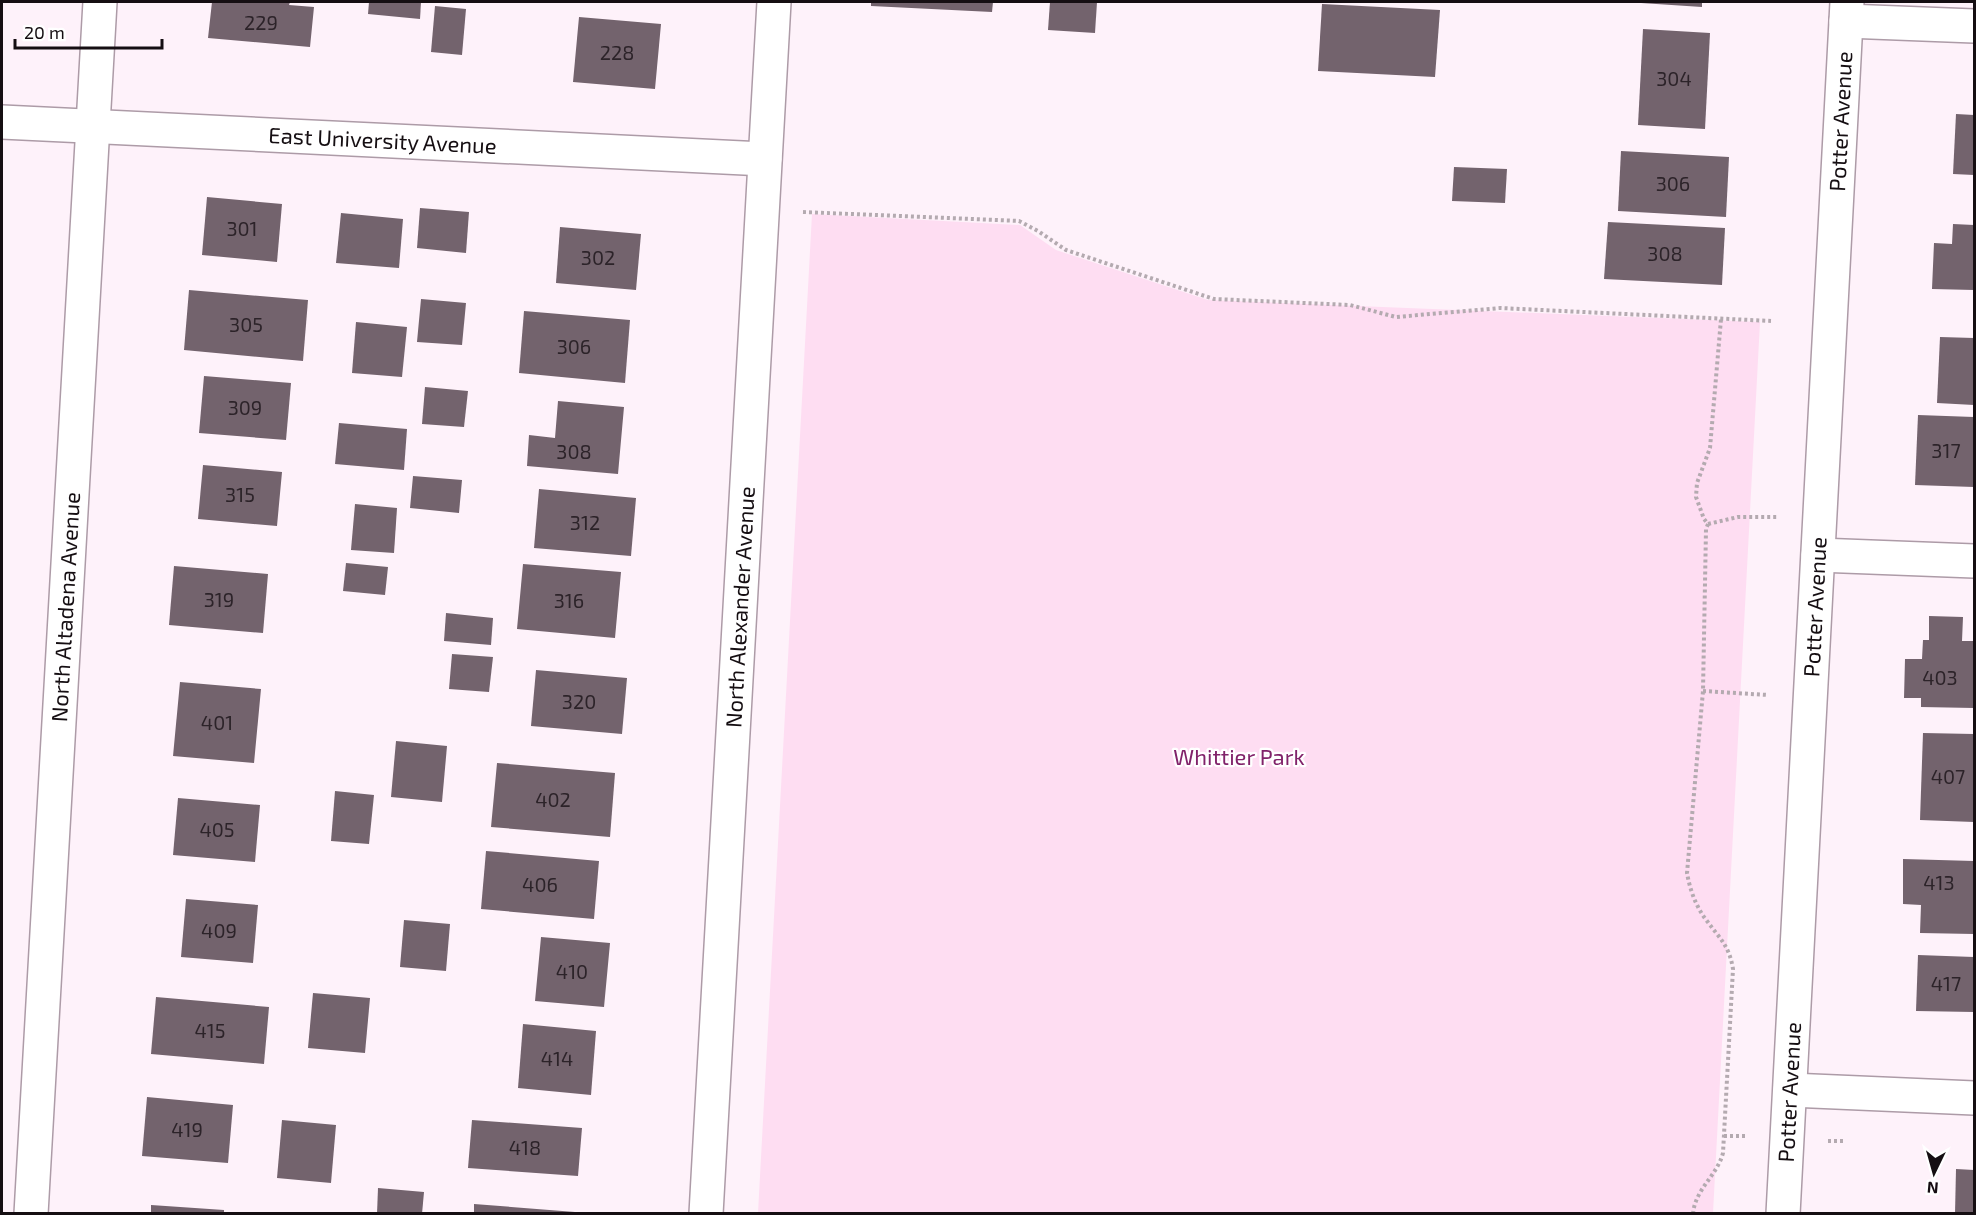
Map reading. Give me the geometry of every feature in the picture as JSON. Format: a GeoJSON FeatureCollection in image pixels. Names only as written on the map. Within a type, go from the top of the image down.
{"type":"FeatureCollection","features":[{"type":"Feature","properties":{"kind":"street","name":"North Altadena Avenue"},"geometry":{"type":"LineString","coordinates":[[31,1214],[100,2]]}},
{"type":"Feature","properties":{"kind":"street","name":"North Alexander Avenue"},"geometry":{"type":"LineString","coordinates":[[706,1214],[774,2]]}},
{"type":"Feature","properties":{"kind":"street"},"geometry":{"type":"LineString","coordinates":[[1847,11],[1974,26]]}},
{"type":"Feature","properties":{"kind":"street","name":"Potter Avenue"},"geometry":{"type":"LineString","coordinates":[[1783,1214],[1847,11]]}},
{"type":"Feature","properties":{"kind":"street","name":"East University Avenue"},"geometry":{"type":"LineString","coordinates":[[2,122],[765,159]]}},
{"type":"Feature","properties":{"kind":"street"},"geometry":{"type":"LineString","coordinates":[[1818,555],[1974,561]]}},
{"type":"Feature","properties":{"kind":"street"},"geometry":{"type":"LineString","coordinates":[[1790,1090],[1974,1098]]}},
{"type":"Feature","properties":{"kind":"path"},"geometry":{"type":"LineString","coordinates":[[795,212],[1019,221],[1066,250],[1214,299],[1350,305],[1396,317],[1500,308],[1770,321]]}},
{"type":"Feature","properties":{"kind":"path"},"geometry":{"type":"LineString","coordinates":[[1708,524],[1696,497],[1696,483],[1710,448],[1720,319]]}},
{"type":"Feature","properties":{"kind":"path"},"geometry":{"type":"LineString","coordinates":[[1708,524],[1738,517],[1785,517]]}},
{"type":"Feature","properties":{"kind":"path"},"geometry":{"type":"LineString","coordinates":[[1693,1214],[1699,1191],[1721,1161],[1732,969],[1731,956],[1726,944],[1702,914],[1687,873],[1703,691],[1706,529],[1708,524]]}},
{"type":"Feature","properties":{"kind":"path"},"geometry":{"type":"LineString","coordinates":[[1703,691],[1734,693]]}},
{"type":"Feature","properties":{"kind":"path"},"geometry":{"type":"LineString","coordinates":[[1723,1136],[1753,1137]]}},
{"type":"Feature","properties":{"kind":"path"},"geometry":{"type":"LineString","coordinates":[[1825,1140],[1845,1142]]}},
{"type":"Feature","properties":{"kind":"green space","name":"Whittier Park"},"geometry":{"type":"Polygon","coordinates":[[[812,214],[1020,225],[1056,250],[1208,300],[1760,322],[1713,1213],[758,1213],[812,214]]]}},
{"type":"Feature","properties":{"kind":"building"},"geometry":{"type":"Polygon","coordinates":[[[212,2],[290,2],[289,5],[314,7],[310,47],[208,38],[212,2]]]}},
{"type":"Feature","properties":{"kind":"building"},"geometry":{"type":"Polygon","coordinates":[[[369,2],[421,2],[420,19],[368,14],[369,2]]]}},
{"type":"Feature","properties":{"kind":"building"},"geometry":{"type":"Polygon","coordinates":[[[871,2],[993,2],[992,12],[871,6],[871,2]]]}},
{"type":"Feature","properties":{"kind":"building"},"geometry":{"type":"Polygon","coordinates":[[[1050,2],[1097,2],[1095,33],[1048,30],[1050,2]]]}},
{"type":"Feature","properties":{"kind":"building"},"geometry":{"type":"Polygon","coordinates":[[[1702,2],[1702,7],[1641,3],[1702,2]]]}},
{"type":"Feature","properties":{"kind":"building"},"geometry":{"type":"Polygon","coordinates":[[[1322,4],[1440,10],[1435,77],[1318,71],[1322,4]]]}},
{"type":"Feature","properties":{"kind":"building"},"geometry":{"type":"Polygon","coordinates":[[[435,6],[466,9],[462,55],[431,52],[435,6]]]}},
{"type":"Feature","properties":{"kind":"building"},"geometry":{"type":"Polygon","coordinates":[[[579,17],[661,24],[655,89],[573,82],[579,17]]]}},
{"type":"Feature","properties":{"kind":"building"},"geometry":{"type":"Polygon","coordinates":[[[1643,29],[1710,33],[1705,129],[1638,125],[1643,29]]]}},
{"type":"Feature","properties":{"kind":"building"},"geometry":{"type":"Polygon","coordinates":[[[1956,114],[1974,115],[1974,175],[1953,174],[1956,114]]]}},
{"type":"Feature","properties":{"kind":"building"},"geometry":{"type":"Polygon","coordinates":[[[1621,151],[1729,157],[1726,217],[1618,211],[1621,151]]]}},
{"type":"Feature","properties":{"kind":"building"},"geometry":{"type":"Polygon","coordinates":[[[1454,167],[1507,169],[1505,203],[1452,201],[1454,167]]]}},
{"type":"Feature","properties":{"kind":"building"},"geometry":{"type":"Polygon","coordinates":[[[207,197],[282,204],[277,262],[202,255],[207,197]]]}},
{"type":"Feature","properties":{"kind":"building"},"geometry":{"type":"Polygon","coordinates":[[[420,208],[469,212],[466,253],[417,248],[420,208]]]}},
{"type":"Feature","properties":{"kind":"building"},"geometry":{"type":"Polygon","coordinates":[[[341,213],[403,219],[399,268],[336,263],[341,213]]]}},
{"type":"Feature","properties":{"kind":"building"},"geometry":{"type":"Polygon","coordinates":[[[1608,222],[1725,228],[1722,285],[1604,279],[1608,222]]]}},
{"type":"Feature","properties":{"kind":"building"},"geometry":{"type":"Polygon","coordinates":[[[1953,224],[1974,225],[1974,290],[1932,289],[1934,243],[1952,244],[1953,224]]]}},
{"type":"Feature","properties":{"kind":"building"},"geometry":{"type":"Polygon","coordinates":[[[560,227],[641,234],[636,290],[556,283],[560,227]]]}},
{"type":"Feature","properties":{"kind":"building"},"geometry":{"type":"Polygon","coordinates":[[[189,290],[308,300],[303,361],[184,350],[189,290]]]}},
{"type":"Feature","properties":{"kind":"building"},"geometry":{"type":"Polygon","coordinates":[[[421,299],[466,303],[462,345],[417,342],[421,299]]]}},
{"type":"Feature","properties":{"kind":"building"},"geometry":{"type":"Polygon","coordinates":[[[524,311],[630,320],[625,383],[519,373],[524,311]]]}},
{"type":"Feature","properties":{"kind":"building"},"geometry":{"type":"Polygon","coordinates":[[[356,322],[407,327],[402,377],[352,373],[356,322]]]}},
{"type":"Feature","properties":{"kind":"building"},"geometry":{"type":"Polygon","coordinates":[[[1940,337],[1974,338],[1974,405],[1937,403],[1940,337]]]}},
{"type":"Feature","properties":{"kind":"building"},"geometry":{"type":"Polygon","coordinates":[[[204,376],[291,383],[286,440],[199,433],[204,376]]]}},
{"type":"Feature","properties":{"kind":"building"},"geometry":{"type":"Polygon","coordinates":[[[425,387],[468,391],[464,427],[422,424],[425,387]]]}},
{"type":"Feature","properties":{"kind":"building"},"geometry":{"type":"Polygon","coordinates":[[[558,401],[624,407],[618,474],[527,466],[529,435],[555,438],[558,401]]]}},
{"type":"Feature","properties":{"kind":"building"},"geometry":{"type":"Polygon","coordinates":[[[1918,415],[1974,417],[1974,487],[1915,485],[1918,415]]]}},
{"type":"Feature","properties":{"kind":"building"},"geometry":{"type":"Polygon","coordinates":[[[339,423],[407,429],[404,470],[335,464],[339,423]]]}},
{"type":"Feature","properties":{"kind":"building"},"geometry":{"type":"Polygon","coordinates":[[[203,465],[282,472],[277,526],[198,519],[203,465]]]}},
{"type":"Feature","properties":{"kind":"building"},"geometry":{"type":"Polygon","coordinates":[[[413,476],[462,480],[459,513],[410,508],[413,476]]]}},
{"type":"Feature","properties":{"kind":"building"},"geometry":{"type":"Polygon","coordinates":[[[539,489],[636,498],[631,556],[534,548],[539,489]]]}},
{"type":"Feature","properties":{"kind":"building"},"geometry":{"type":"Polygon","coordinates":[[[355,504],[397,508],[394,553],[351,550],[355,504]]]}},
{"type":"Feature","properties":{"kind":"building"},"geometry":{"type":"Polygon","coordinates":[[[346,563],[388,567],[385,595],[343,591],[346,563]]]}},
{"type":"Feature","properties":{"kind":"building"},"geometry":{"type":"Polygon","coordinates":[[[523,564],[621,572],[615,638],[517,629],[523,564]]]}},
{"type":"Feature","properties":{"kind":"building"},"geometry":{"type":"Polygon","coordinates":[[[174,566],[268,574],[263,633],[169,625],[174,566]]]}},
{"type":"Feature","properties":{"kind":"building"},"geometry":{"type":"Polygon","coordinates":[[[446,613],[493,618],[491,645],[444,641],[446,613]]]}},
{"type":"Feature","properties":{"kind":"building"},"geometry":{"type":"Polygon","coordinates":[[[1929,616],[1963,617],[1962,641],[1974,641],[1974,708],[1921,707],[1921,698],[1904,698],[1905,659],[1922,659],[1923,640],[1929,640],[1929,616]]]}},
{"type":"Feature","properties":{"kind":"building"},"geometry":{"type":"Polygon","coordinates":[[[452,654],[493,657],[489,692],[449,689],[452,654]]]}},
{"type":"Feature","properties":{"kind":"building"},"geometry":{"type":"Polygon","coordinates":[[[536,670],[627,678],[622,734],[531,726],[536,670]]]}},
{"type":"Feature","properties":{"kind":"building"},"geometry":{"type":"Polygon","coordinates":[[[180,682],[261,689],[254,763],[173,756],[180,682]]]}},
{"type":"Feature","properties":{"kind":"building"},"geometry":{"type":"Polygon","coordinates":[[[1923,733],[1974,734],[1974,822],[1920,820],[1923,733]]]}},
{"type":"Feature","properties":{"kind":"building"},"geometry":{"type":"Polygon","coordinates":[[[396,741],[447,746],[442,802],[391,797],[396,741]]]}},
{"type":"Feature","properties":{"kind":"building"},"geometry":{"type":"Polygon","coordinates":[[[497,763],[615,773],[610,837],[491,827],[497,763]]]}},
{"type":"Feature","properties":{"kind":"building"},"geometry":{"type":"Polygon","coordinates":[[[335,791],[374,795],[369,844],[331,841],[335,791]]]}},
{"type":"Feature","properties":{"kind":"building"},"geometry":{"type":"Polygon","coordinates":[[[178,798],[260,805],[255,862],[173,855],[178,798]]]}},
{"type":"Feature","properties":{"kind":"building"},"geometry":{"type":"Polygon","coordinates":[[[486,851],[599,861],[594,919],[481,909],[486,851]]]}},
{"type":"Feature","properties":{"kind":"building"},"geometry":{"type":"Polygon","coordinates":[[[1903,859],[1974,861],[1974,934],[1920,933],[1921,905],[1903,904],[1903,859]]]}},
{"type":"Feature","properties":{"kind":"building"},"geometry":{"type":"Polygon","coordinates":[[[186,899],[258,905],[253,963],[181,957],[186,899]]]}},
{"type":"Feature","properties":{"kind":"building"},"geometry":{"type":"Polygon","coordinates":[[[404,920],[450,924],[446,971],[400,967],[404,920]]]}},
{"type":"Feature","properties":{"kind":"building"},"geometry":{"type":"Polygon","coordinates":[[[541,937],[610,943],[604,1007],[535,1001],[541,937]]]}},
{"type":"Feature","properties":{"kind":"building"},"geometry":{"type":"Polygon","coordinates":[[[1918,955],[1974,957],[1974,1012],[1916,1011],[1918,955]]]}},
{"type":"Feature","properties":{"kind":"building"},"geometry":{"type":"Polygon","coordinates":[[[313,993],[370,998],[365,1053],[308,1048],[313,993]]]}},
{"type":"Feature","properties":{"kind":"building"},"geometry":{"type":"Polygon","coordinates":[[[156,997],[269,1007],[264,1064],[151,1054],[156,997]]]}},
{"type":"Feature","properties":{"kind":"building"},"geometry":{"type":"Polygon","coordinates":[[[523,1024],[596,1031],[591,1095],[518,1088],[523,1024]]]}},
{"type":"Feature","properties":{"kind":"building"},"geometry":{"type":"Polygon","coordinates":[[[147,1097],[233,1105],[228,1163],[142,1156],[147,1097]]]}},
{"type":"Feature","properties":{"kind":"building"},"geometry":{"type":"Polygon","coordinates":[[[282,1120],[336,1125],[331,1183],[277,1178],[282,1120]]]}},
{"type":"Feature","properties":{"kind":"building"},"geometry":{"type":"Polygon","coordinates":[[[472,1120],[582,1128],[578,1176],[468,1168],[472,1120]]]}},
{"type":"Feature","properties":{"kind":"building"},"geometry":{"type":"Polygon","coordinates":[[[1956,1169],[1974,1170],[1974,1214],[1955,1214],[1956,1169]]]}},
{"type":"Feature","properties":{"kind":"building"},"geometry":{"type":"Polygon","coordinates":[[[378,1188],[424,1192],[422,1214],[377,1214],[378,1188]]]}},
{"type":"Feature","properties":{"kind":"building"},"geometry":{"type":"Polygon","coordinates":[[[474,1204],[575,1212],[575,1214],[474,1214],[474,1204]]]}},
{"type":"Feature","properties":{"kind":"building"},"geometry":{"type":"Polygon","coordinates":[[[151,1205],[224,1210],[224,1214],[151,1214],[151,1205]]]}}]}
